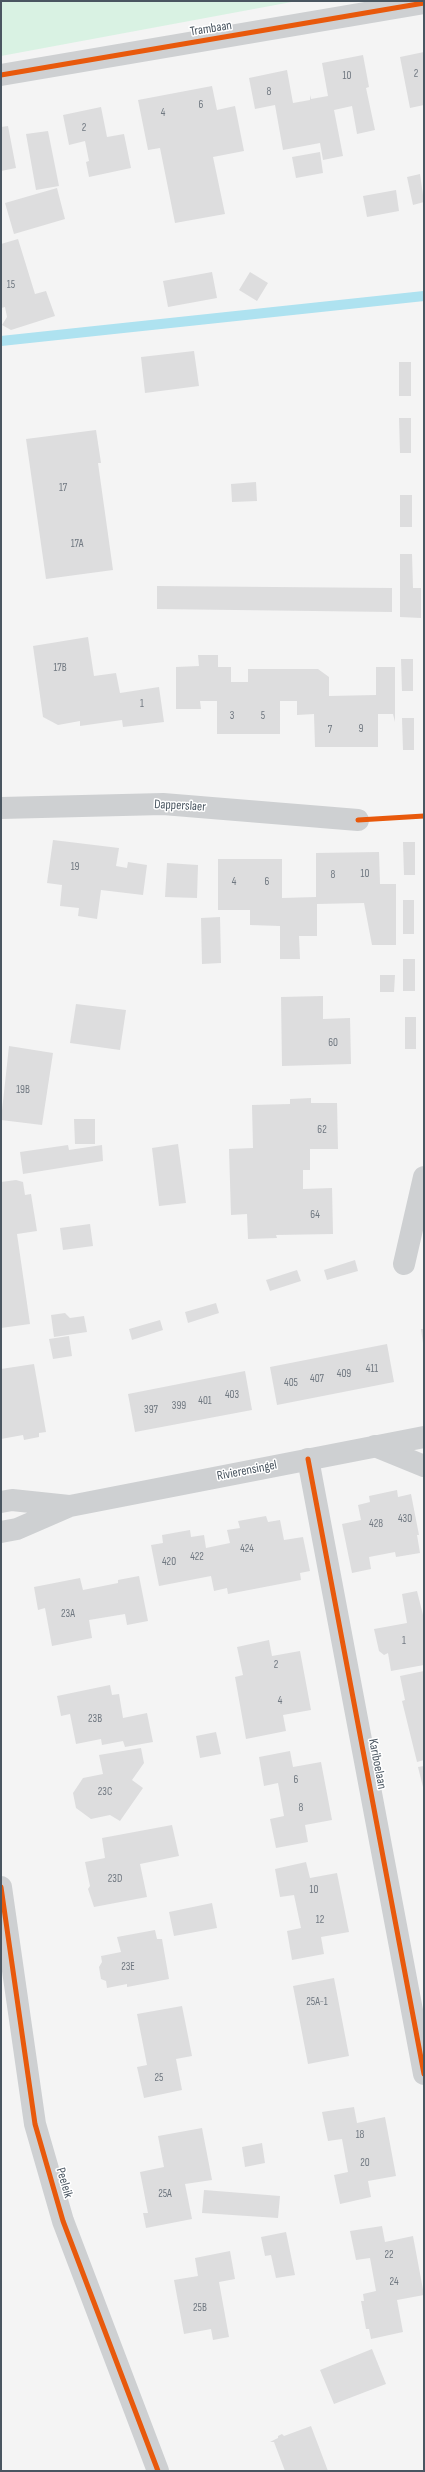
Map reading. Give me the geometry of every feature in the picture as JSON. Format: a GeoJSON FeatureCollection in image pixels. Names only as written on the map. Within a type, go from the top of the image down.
{"type":"FeatureCollection","features":[{"type":"Feature","properties":{"kind":"street","name":"Trambaan"},"geometry":{"type":"LineString","coordinates":[[1,75],[424,3]]}},
{"type":"Feature","properties":{"kind":"street","name":"Dapperslaer"},"geometry":{"type":"LineString","coordinates":[[1,808],[163,804],[358,820]]}},
{"type":"Feature","properties":{"kind":"street"},"geometry":{"type":"LineString","coordinates":[[404,1264],[424,1177]]}},
{"type":"Feature","properties":{"kind":"street","name":"Rivierensingel"},"geometry":{"type":"LineString","coordinates":[[1,1532],[17,1529],[70,1506],[424,1436]]}},
{"type":"Feature","properties":{"kind":"street"},"geometry":{"type":"LineString","coordinates":[[375,1446],[424,1466]]}},
{"type":"Feature","properties":{"kind":"street","name":"Kariboelaan"},"geometry":{"type":"LineString","coordinates":[[308,1459],[424,2074]]}},
{"type":"Feature","properties":{"kind":"street","name":"Rivierensingel"},"geometry":{"type":"LineString","coordinates":[[1,1502],[12,1500],[70,1506]]}},
{"type":"Feature","properties":{"kind":"street","name":"Peeleik"},"geometry":{"type":"LineString","coordinates":[[1,1887],[35,2124],[63,2221],[158,2471]]}},
{"type":"Feature","properties":{"kind":"green space"},"geometry":{"type":"Polygon","coordinates":[[[1,1],[297,1],[1,56],[1,1]]]}},
{"type":"Feature","properties":{"kind":"building"},"geometry":{"type":"Polygon","coordinates":[[[424,52],[424,105],[410,108],[400,57],[424,52]]]}},
{"type":"Feature","properties":{"kind":"building"},"geometry":{"type":"Polygon","coordinates":[[[363,55],[369,87],[366,88],[375,130],[357,134],[352,106],[334,110],[343,156],[323,160],[320,143],[283,150],[275,105],[255,109],[249,78],[287,70],[293,103],[310,100],[310,95],[311,99],[328,96],[322,63],[363,55]]]}},
{"type":"Feature","properties":{"kind":"building"},"geometry":{"type":"Polygon","coordinates":[[[212,86],[217,110],[235,106],[244,151],[213,157],[225,214],[175,223],[160,148],[148,150],[138,100],[212,86]]]}},
{"type":"Feature","properties":{"kind":"building"},"geometry":{"type":"Polygon","coordinates":[[[101,107],[107,137],[124,134],[131,168],[89,177],[86,162],[89,161],[85,141],[69,145],[63,115],[101,107]]]}},
{"type":"Feature","properties":{"kind":"building"},"geometry":{"type":"Polygon","coordinates":[[[8,126],[16,168],[1,171],[1,127],[8,126]]]}},
{"type":"Feature","properties":{"kind":"building"},"geometry":{"type":"Polygon","coordinates":[[[48,131],[59,186],[36,190],[26,134],[48,131]]]}},
{"type":"Feature","properties":{"kind":"building"},"geometry":{"type":"Polygon","coordinates":[[[320,152],[323,173],[296,178],[292,157],[320,152]]]}},
{"type":"Feature","properties":{"kind":"building"},"geometry":{"type":"Polygon","coordinates":[[[420,174],[424,202],[413,205],[407,177],[420,174]]]}},
{"type":"Feature","properties":{"kind":"building"},"geometry":{"type":"Polygon","coordinates":[[[57,188],[65,219],[14,234],[5,203],[57,188]]]}},
{"type":"Feature","properties":{"kind":"building"},"geometry":{"type":"Polygon","coordinates":[[[396,190],[399,211],[367,217],[363,196],[396,190]]]}},
{"type":"Feature","properties":{"kind":"building"},"geometry":{"type":"Polygon","coordinates":[[[18,239],[35,294],[46,291],[55,316],[11,330],[2,325],[7,317],[5,307],[1,308],[1,244],[18,239]]]}},
{"type":"Feature","properties":{"kind":"building"},"geometry":{"type":"Polygon","coordinates":[[[212,272],[217,298],[168,307],[163,281],[212,272]]]}},
{"type":"Feature","properties":{"kind":"building"},"geometry":{"type":"Polygon","coordinates":[[[250,272],[268,283],[257,301],[239,290],[250,272]]]}},
{"type":"Feature","properties":{"kind":"building"},"geometry":{"type":"Polygon","coordinates":[[[194,351],[199,386],[145,393],[141,357],[194,351]]]}},
{"type":"Feature","properties":{"kind":"building"},"geometry":{"type":"Polygon","coordinates":[[[399,362],[411,362],[411,396],[399,396],[399,362]]]}},
{"type":"Feature","properties":{"kind":"building"},"geometry":{"type":"Polygon","coordinates":[[[399,418],[411,418],[411,453],[400,453],[399,418]]]}},
{"type":"Feature","properties":{"kind":"building"},"geometry":{"type":"Polygon","coordinates":[[[96,430],[101,463],[98,463],[113,570],[46,579],[26,439],[96,430]]]}},
{"type":"Feature","properties":{"kind":"building"},"geometry":{"type":"Polygon","coordinates":[[[256,482],[257,501],[232,502],[231,484],[256,482]]]}},
{"type":"Feature","properties":{"kind":"building"},"geometry":{"type":"Polygon","coordinates":[[[400,495],[412,495],[412,527],[400,527],[400,495]]]}},
{"type":"Feature","properties":{"kind":"building"},"geometry":{"type":"Polygon","coordinates":[[[400,554],[412,554],[413,588],[421,588],[421,618],[400,617],[400,554]]]}},
{"type":"Feature","properties":{"kind":"building"},"geometry":{"type":"Polygon","coordinates":[[[157,586],[392,588],[392,612],[157,609],[157,586]]]}},
{"type":"Feature","properties":{"kind":"building"},"geometry":{"type":"Polygon","coordinates":[[[88,637],[94,676],[116,673],[120,693],[159,687],[164,722],[123,727],[122,720],[80,726],[80,721],[58,725],[43,717],[33,646],[88,637]]]}},
{"type":"Feature","properties":{"kind":"building"},"geometry":{"type":"Polygon","coordinates":[[[198,655],[218,655],[218,667],[231,667],[231,682],[248,682],[248,669],[318,669],[329,677],[329,696],[376,695],[376,667],[395,667],[395,722],[393,714],[378,714],[378,747],[315,747],[314,714],[297,715],[297,701],[280,701],[280,734],[217,734],[217,701],[200,701],[201,709],[176,709],[176,667],[199,666],[198,655]]]}},
{"type":"Feature","properties":{"kind":"building"},"geometry":{"type":"Polygon","coordinates":[[[401,659],[413,659],[413,691],[402,691],[401,659]]]}},
{"type":"Feature","properties":{"kind":"building"},"geometry":{"type":"Polygon","coordinates":[[[402,718],[414,718],[414,750],[403,750],[402,718]]]}},
{"type":"Feature","properties":{"kind":"building"},"geometry":{"type":"Polygon","coordinates":[[[53,840],[119,848],[116,866],[127,868],[128,862],[147,865],[143,895],[101,890],[97,919],[78,916],[79,908],[60,906],[62,885],[47,883],[53,840]]]}},
{"type":"Feature","properties":{"kind":"building"},"geometry":{"type":"Polygon","coordinates":[[[403,842],[415,842],[415,875],[404,875],[403,842]]]}},
{"type":"Feature","properties":{"kind":"building"},"geometry":{"type":"Polygon","coordinates":[[[379,852],[380,884],[396,884],[396,945],[372,945],[364,903],[317,904],[317,936],[299,936],[300,959],[280,959],[280,926],[250,925],[250,910],[218,910],[218,859],[282,859],[282,898],[316,897],[316,853],[379,852]]]}},
{"type":"Feature","properties":{"kind":"building"},"geometry":{"type":"Polygon","coordinates":[[[167,863],[198,865],[197,898],[165,897],[167,863]]]}},
{"type":"Feature","properties":{"kind":"building"},"geometry":{"type":"Polygon","coordinates":[[[403,900],[414,900],[414,934],[403,934],[403,900]]]}},
{"type":"Feature","properties":{"kind":"building"},"geometry":{"type":"Polygon","coordinates":[[[220,917],[221,963],[202,964],[201,918],[220,917]]]}},
{"type":"Feature","properties":{"kind":"building"},"geometry":{"type":"Polygon","coordinates":[[[403,959],[415,959],[415,991],[403,991],[403,959]]]}},
{"type":"Feature","properties":{"kind":"building"},"geometry":{"type":"Polygon","coordinates":[[[380,975],[395,975],[394,992],[380,992],[380,975]]]}},
{"type":"Feature","properties":{"kind":"building"},"geometry":{"type":"Polygon","coordinates":[[[323,996],[323,1019],[350,1018],[351,1064],[282,1066],[281,997],[323,996]]]}},
{"type":"Feature","properties":{"kind":"building"},"geometry":{"type":"Polygon","coordinates":[[[76,1004],[126,1010],[120,1050],[70,1043],[76,1004]]]}},
{"type":"Feature","properties":{"kind":"building"},"geometry":{"type":"Polygon","coordinates":[[[405,1017],[416,1017],[416,1049],[405,1049],[405,1017]]]}},
{"type":"Feature","properties":{"kind":"building"},"geometry":{"type":"Polygon","coordinates":[[[9,1046],[53,1053],[42,1125],[1,1120],[9,1046]]]}},
{"type":"Feature","properties":{"kind":"building"},"geometry":{"type":"Polygon","coordinates":[[[311,1098],[311,1103],[337,1103],[338,1149],[310,1149],[310,1170],[303,1170],[303,1189],[332,1188],[333,1234],[276,1235],[277,1238],[248,1239],[247,1214],[231,1215],[229,1149],[253,1148],[252,1105],[290,1104],[290,1099],[311,1098]]]}},
{"type":"Feature","properties":{"kind":"building"},"geometry":{"type":"Polygon","coordinates":[[[74,1119],[95,1119],[95,1144],[75,1144],[74,1119]]]}},
{"type":"Feature","properties":{"kind":"building"},"geometry":{"type":"Polygon","coordinates":[[[178,1144],[186,1203],[159,1206],[152,1148],[178,1144]]]}},
{"type":"Feature","properties":{"kind":"building"},"geometry":{"type":"Polygon","coordinates":[[[68,1145],[69,1150],[102,1145],[103,1161],[23,1174],[20,1152],[68,1145]]]}},
{"type":"Feature","properties":{"kind":"building"},"geometry":{"type":"Polygon","coordinates":[[[16,1180],[23,1182],[25,1195],[31,1194],[37,1231],[17,1234],[30,1324],[1,1328],[1,1182],[16,1180]]]}},
{"type":"Feature","properties":{"kind":"building"},"geometry":{"type":"Polygon","coordinates":[[[90,1224],[93,1246],[63,1250],[60,1228],[90,1224]]]}},
{"type":"Feature","properties":{"kind":"building"},"geometry":{"type":"Polygon","coordinates":[[[355,1260],[358,1271],[327,1280],[324,1270],[355,1260]]]}},
{"type":"Feature","properties":{"kind":"building"},"geometry":{"type":"Polygon","coordinates":[[[297,1270],[301,1281],[270,1291],[266,1280],[297,1270]]]}},
{"type":"Feature","properties":{"kind":"building"},"geometry":{"type":"Polygon","coordinates":[[[216,1303],[219,1313],[188,1323],[185,1312],[216,1303]]]}},
{"type":"Feature","properties":{"kind":"building"},"geometry":{"type":"Polygon","coordinates":[[[65,1313],[70,1318],[84,1316],[87,1332],[54,1337],[51,1315],[65,1313]]]}},
{"type":"Feature","properties":{"kind":"building"},"geometry":{"type":"Polygon","coordinates":[[[160,1320],[163,1330],[132,1340],[129,1329],[160,1320]]]}},
{"type":"Feature","properties":{"kind":"building"},"geometry":{"type":"Polygon","coordinates":[[[421,1329],[424,1329],[424,1343],[423,1343],[421,1329]]]}},
{"type":"Feature","properties":{"kind":"building"},"geometry":{"type":"Polygon","coordinates":[[[69,1336],[72,1356],[53,1359],[49,1339],[69,1336]]]}},
{"type":"Feature","properties":{"kind":"building"},"geometry":{"type":"Polygon","coordinates":[[[387,1344],[394,1382],[277,1405],[270,1367],[387,1344]]]}},
{"type":"Feature","properties":{"kind":"building"},"geometry":{"type":"Polygon","coordinates":[[[34,1364],[46,1432],[39,1433],[39,1437],[24,1440],[23,1435],[1,1439],[1,1369],[34,1364]]]}},
{"type":"Feature","properties":{"kind":"building"},"geometry":{"type":"Polygon","coordinates":[[[245,1371],[252,1410],[135,1432],[128,1394],[245,1371]]]}},
{"type":"Feature","properties":{"kind":"building"},"geometry":{"type":"Polygon","coordinates":[[[397,1490],[398,1497],[411,1494],[419,1535],[417,1535],[420,1553],[396,1557],[395,1552],[369,1557],[371,1569],[352,1573],[342,1524],[361,1520],[358,1505],[370,1502],[369,1496],[397,1490]]]}},
{"type":"Feature","properties":{"kind":"building"},"geometry":{"type":"Polygon","coordinates":[[[266,1516],[268,1522],[280,1520],[284,1540],[303,1537],[310,1571],[300,1573],[301,1580],[228,1594],[227,1588],[214,1591],[211,1576],[159,1586],[151,1545],[163,1543],[162,1535],[190,1530],[191,1537],[204,1535],[206,1548],[230,1543],[227,1530],[240,1528],[238,1521],[266,1516]]]}},
{"type":"Feature","properties":{"kind":"building"},"geometry":{"type":"Polygon","coordinates":[[[139,1576],[148,1621],[127,1625],[125,1614],[89,1620],[92,1638],[52,1646],[45,1608],[38,1610],[34,1587],[80,1578],[83,1590],[118,1583],[118,1580],[139,1576]]]}},
{"type":"Feature","properties":{"kind":"building"},"geometry":{"type":"Polygon","coordinates":[[[417,1591],[424,1619],[424,1665],[391,1671],[388,1653],[384,1655],[379,1651],[374,1629],[407,1623],[402,1594],[417,1591]]]}},
{"type":"Feature","properties":{"kind":"building"},"geometry":{"type":"Polygon","coordinates":[[[269,1640],[272,1656],[300,1651],[311,1710],[283,1715],[286,1731],[246,1739],[235,1677],[243,1675],[237,1647],[269,1640]]]}},
{"type":"Feature","properties":{"kind":"building"},"geometry":{"type":"Polygon","coordinates":[[[424,1671],[424,1760],[417,1762],[402,1701],[405,1700],[400,1676],[424,1671]]]}},
{"type":"Feature","properties":{"kind":"building"},"geometry":{"type":"Polygon","coordinates":[[[110,1685],[112,1695],[119,1694],[123,1718],[147,1713],[153,1742],[125,1747],[123,1741],[102,1745],[101,1739],[76,1744],[70,1714],[61,1716],[57,1696],[110,1685]]]}},
{"type":"Feature","properties":{"kind":"building"},"geometry":{"type":"Polygon","coordinates":[[[216,1732],[221,1754],[200,1758],[196,1736],[216,1732]]]}},
{"type":"Feature","properties":{"kind":"building"},"geometry":{"type":"Polygon","coordinates":[[[141,1748],[144,1763],[132,1780],[143,1788],[120,1821],[110,1815],[91,1819],[76,1808],[73,1793],[83,1778],[103,1774],[99,1755],[141,1748]]]}},
{"type":"Feature","properties":{"kind":"building"},"geometry":{"type":"Polygon","coordinates":[[[290,1751],[293,1767],[321,1762],[332,1820],[305,1825],[308,1842],[276,1848],[270,1819],[284,1816],[278,1783],[264,1786],[259,1757],[290,1751]]]}},
{"type":"Feature","properties":{"kind":"building"},"geometry":{"type":"Polygon","coordinates":[[[424,1766],[424,1791],[418,1767],[424,1766]]]}},
{"type":"Feature","properties":{"kind":"building"},"geometry":{"type":"Polygon","coordinates":[[[172,1825],[179,1856],[140,1864],[147,1897],[94,1907],[88,1889],[90,1886],[85,1862],[105,1858],[102,1838],[172,1825]]]}},
{"type":"Feature","properties":{"kind":"building"},"geometry":{"type":"Polygon","coordinates":[[[306,1862],[310,1878],[337,1873],[349,1932],[321,1937],[324,1954],[292,1960],[287,1931],[301,1928],[294,1895],[280,1897],[275,1869],[306,1862]]]}},
{"type":"Feature","properties":{"kind":"building"},"geometry":{"type":"Polygon","coordinates":[[[212,1903],[217,1928],[174,1936],[169,1912],[212,1903]]]}},
{"type":"Feature","properties":{"kind":"building"},"geometry":{"type":"Polygon","coordinates":[[[155,1930],[157,1939],[162,1939],[169,1979],[127,1987],[127,1984],[107,1988],[106,1981],[101,1979],[99,1967],[102,1962],[101,1956],[121,1952],[117,1937],[155,1930]]]}},
{"type":"Feature","properties":{"kind":"building"},"geometry":{"type":"Polygon","coordinates":[[[334,1978],[349,2056],[308,2064],[293,1986],[334,1978]]]}},
{"type":"Feature","properties":{"kind":"building"},"geometry":{"type":"Polygon","coordinates":[[[182,2006],[192,2056],[176,2059],[182,2090],[144,2098],[137,2067],[147,2065],[137,2014],[182,2006]]]}},
{"type":"Feature","properties":{"kind":"building"},"geometry":{"type":"Polygon","coordinates":[[[354,2107],[357,2123],[385,2117],[396,2176],[368,2181],[371,2197],[340,2204],[334,2175],[348,2172],[342,2139],[328,2141],[322,2112],[354,2107]]]}},
{"type":"Feature","properties":{"kind":"building"},"geometry":{"type":"Polygon","coordinates":[[[202,2128],[212,2180],[185,2184],[192,2219],[146,2228],[143,2213],[148,2213],[140,2172],[164,2167],[158,2136],[202,2128]]]}},
{"type":"Feature","properties":{"kind":"building"},"geometry":{"type":"Polygon","coordinates":[[[262,2143],[265,2163],[245,2167],[242,2147],[262,2143]]]}},
{"type":"Feature","properties":{"kind":"building"},"geometry":{"type":"Polygon","coordinates":[[[204,2190],[280,2196],[278,2218],[202,2213],[204,2190]]]}},
{"type":"Feature","properties":{"kind":"building"},"geometry":{"type":"Polygon","coordinates":[[[382,2226],[385,2242],[413,2236],[424,2295],[397,2300],[403,2332],[371,2339],[369,2329],[366,2329],[361,2301],[364,2301],[363,2294],[376,2291],[370,2258],[356,2260],[350,2231],[382,2226]]]}},
{"type":"Feature","properties":{"kind":"building"},"geometry":{"type":"Polygon","coordinates":[[[286,2232],[295,2275],[276,2278],[271,2255],[265,2256],[261,2237],[286,2232]]]}},
{"type":"Feature","properties":{"kind":"building"},"geometry":{"type":"Polygon","coordinates":[[[230,2251],[235,2279],[219,2282],[229,2337],[213,2340],[211,2329],[184,2334],[174,2280],[198,2276],[195,2258],[230,2251]]]}},
{"type":"Feature","properties":{"kind":"building"},"geometry":{"type":"Polygon","coordinates":[[[372,2349],[386,2384],[334,2404],[320,2370],[372,2349]]]}},
{"type":"Feature","properties":{"kind":"building"},"geometry":{"type":"Polygon","coordinates":[[[311,2426],[328,2471],[285,2471],[274,2442],[270,2442],[282,2434],[284,2436],[311,2426]]]}},
{"type":"Feature","properties":{"kind":"waterway"},"geometry":{"type":"LineString","coordinates":[[1,341],[424,296]]}},
{"type":"Feature","properties":{"kind":"cycle path"},"geometry":{"type":"LineString","coordinates":[[1,75],[424,3]]}},
{"type":"Feature","properties":{"kind":"cycle path"},"geometry":{"type":"LineString","coordinates":[[358,820],[424,816]]}},
{"type":"Feature","properties":{"kind":"cycle path"},"geometry":{"type":"LineString","coordinates":[[308,1459],[424,2074]]}},
{"type":"Feature","properties":{"kind":"cycle path"},"geometry":{"type":"LineString","coordinates":[[1,1887],[35,2124],[63,2221],[158,2471]]}}]}
